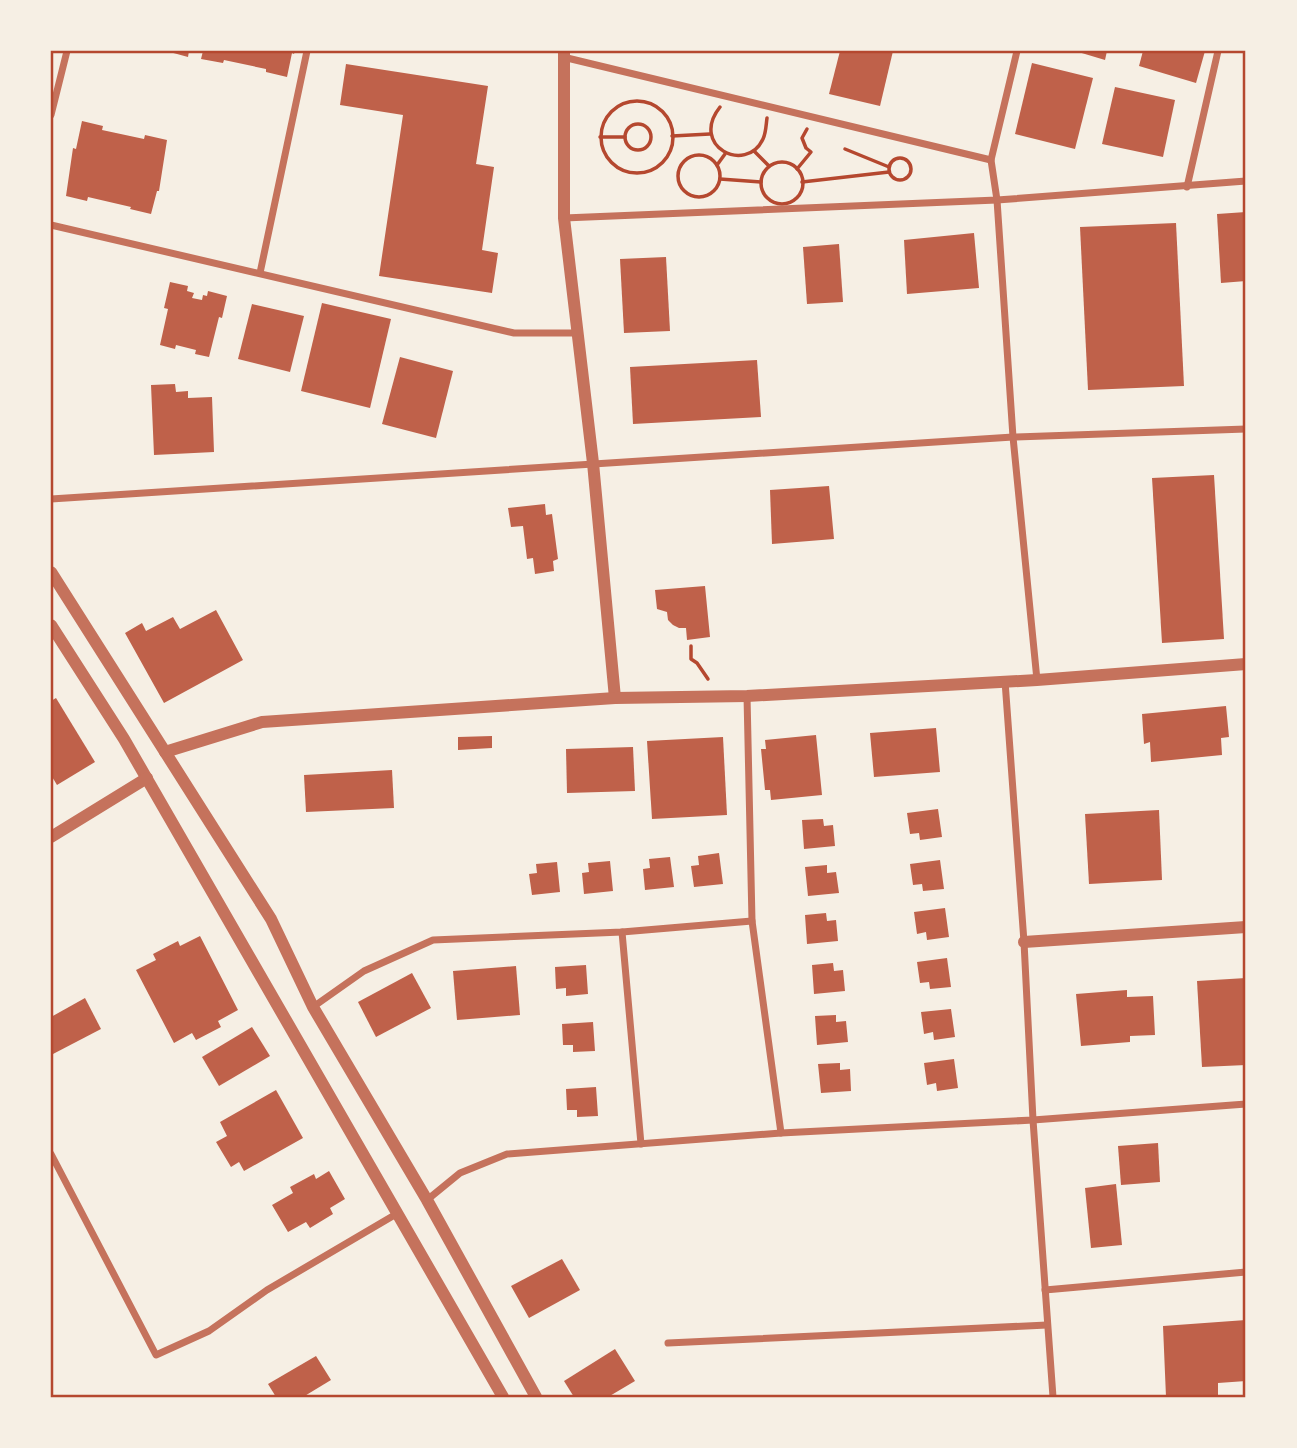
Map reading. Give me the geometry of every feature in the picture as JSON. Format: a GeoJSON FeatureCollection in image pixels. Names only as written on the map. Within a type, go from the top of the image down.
{"type":"FeatureCollection","features":[{"type":"Feature","properties":{"kind":"street"},"geometry":{"type":"LineString","coordinates":[[51,115],[66,51]]}},
{"type":"Feature","properties":{"kind":"street"},"geometry":{"type":"LineString","coordinates":[[260,272],[307,51]]}},
{"type":"Feature","properties":{"kind":"street"},"geometry":{"type":"LineString","coordinates":[[1017,51],[991,160],[997,200],[1013,437],[1037,680]]}},
{"type":"Feature","properties":{"kind":"street"},"geometry":{"type":"LineString","coordinates":[[1187,187],[1218,51]]}},
{"type":"Feature","properties":{"kind":"street"},"geometry":{"type":"LineString","coordinates":[[615,698],[593,463],[564,218],[563,54],[991,160]]}},
{"type":"Feature","properties":{"kind":"street"},"geometry":{"type":"LineString","coordinates":[[564,218],[997,200],[1246,181]]}},
{"type":"Feature","properties":{"kind":"street"},"geometry":{"type":"LineString","coordinates":[[51,225],[514,333],[576,333]]}},
{"type":"Feature","properties":{"kind":"street"},"geometry":{"type":"LineString","coordinates":[[51,499],[1013,437],[1246,429]]}},
{"type":"Feature","properties":{"kind":"street"},"geometry":{"type":"LineString","coordinates":[[51,572],[271,919],[313,1007],[427,1200],[536,1397]]}},
{"type":"Feature","properties":{"kind":"street"},"geometry":{"type":"LineString","coordinates":[[51,625],[148,778],[503,1397]]}},
{"type":"Feature","properties":{"kind":"street"},"geometry":{"type":"LineString","coordinates":[[165,752],[262,722],[615,698],[747,696],[1037,680],[1246,664]]}},
{"type":"Feature","properties":{"kind":"street"},"geometry":{"type":"LineString","coordinates":[[1005,681],[1052,1397]]}},
{"type":"Feature","properties":{"kind":"street"},"geometry":{"type":"LineString","coordinates":[[747,696],[752,921],[781,1133]]}},
{"type":"Feature","properties":{"kind":"street"},"geometry":{"type":"LineString","coordinates":[[51,838],[148,778]]}},
{"type":"Feature","properties":{"kind":"street"},"geometry":{"type":"LineString","coordinates":[[313,1007],[364,971],[433,940],[622,932],[752,921]]}},
{"type":"Feature","properties":{"kind":"street"},"geometry":{"type":"LineString","coordinates":[[1024,942],[1246,927]]}},
{"type":"Feature","properties":{"kind":"street"},"geometry":{"type":"LineString","coordinates":[[622,932],[641,1144]]}},
{"type":"Feature","properties":{"kind":"street"},"geometry":{"type":"LineString","coordinates":[[427,1200],[460,1173],[507,1154],[548,1149],[1033,1120],[1246,1104]]}},
{"type":"Feature","properties":{"kind":"street"},"geometry":{"type":"LineString","coordinates":[[51,1154],[156,1355],[209,1331],[267,1290],[398,1213]]}},
{"type":"Feature","properties":{"kind":"street"},"geometry":{"type":"LineString","coordinates":[[1045,1290],[1246,1272]]}},
{"type":"Feature","properties":{"kind":"street"},"geometry":{"type":"LineString","coordinates":[[668,1343],[1047,1325]]}},
{"type":"Feature","properties":{"kind":"path"},"geometry":{"type":"LineString","coordinates":[[728,97],[712,117],[710,134],[713,142],[725,154],[739,155],[754,151],[763,139],[767,118]]}},
{"type":"Feature","properties":{"kind":"path"},"geometry":{"type":"LineString","coordinates":[[628,102],[651,104],[661,111],[668,120],[672,136],[668,155],[661,164],[639,173],[628,172],[608,159],[602,149],[600,137],[608,115],[628,102]]}},
{"type":"Feature","properties":{"kind":"path"},"geometry":{"type":"LineString","coordinates":[[640,123],[648,127],[652,136],[650,144],[639,150],[631,148],[625,137],[631,125],[640,123]]}},
{"type":"Feature","properties":{"kind":"path"},"geometry":{"type":"LineString","coordinates":[[797,169],[811,152],[802,138],[809,125]]}},
{"type":"Feature","properties":{"kind":"path"},"geometry":{"type":"LineString","coordinates":[[672,136],[710,134]]}},
{"type":"Feature","properties":{"kind":"path"},"geometry":{"type":"LineString","coordinates":[[600,137],[625,137]]}},
{"type":"Feature","properties":{"kind":"path"},"geometry":{"type":"LineString","coordinates":[[845,149],[889,169],[892,177],[902,180],[908,177],[911,170],[910,164],[901,158],[894,160],[889,169]]}},
{"type":"Feature","properties":{"kind":"path"},"geometry":{"type":"LineString","coordinates":[[754,151],[769,166]]}},
{"type":"Feature","properties":{"kind":"path"},"geometry":{"type":"LineString","coordinates":[[717,165],[725,154]]}},
{"type":"Feature","properties":{"kind":"path"},"geometry":{"type":"LineString","coordinates":[[699,156],[712,160],[717,165],[720,179],[714,191],[702,197],[688,194],[679,184],[679,171],[686,160],[699,156]]}},
{"type":"Feature","properties":{"kind":"path"},"geometry":{"type":"LineString","coordinates":[[782,162],[797,169],[802,182],[798,196],[785,204],[778,204],[766,197],[761,182],[764,171],[769,166],[782,162]]}},
{"type":"Feature","properties":{"kind":"path"},"geometry":{"type":"LineString","coordinates":[[802,182],[889,169]]}},
{"type":"Feature","properties":{"kind":"path"},"geometry":{"type":"LineString","coordinates":[[720,179],[761,182]]}},
{"type":"Feature","properties":{"kind":"path"},"geometry":{"type":"LineString","coordinates":[[691,646],[691,659],[697,663],[718,696]]}},
{"type":"Feature","properties":{"kind":"building"},"geometry":{"type":"Polygon","coordinates":[[[166,51],[189,51],[188,57],[166,51]]]}},
{"type":"Feature","properties":{"kind":"building"},"geometry":{"type":"Polygon","coordinates":[[[203,51],[295,51],[292,53],[287,77],[266,72],[266,69],[224,60],[223,63],[201,59],[203,51]]]}},
{"type":"Feature","properties":{"kind":"building"},"geometry":{"type":"Polygon","coordinates":[[[840,51],[893,51],[880,106],[829,94],[840,51]]]}},
{"type":"Feature","properties":{"kind":"building"},"geometry":{"type":"Polygon","coordinates":[[[1075,51],[1107,51],[1105,60],[1075,51]]]}},
{"type":"Feature","properties":{"kind":"building"},"geometry":{"type":"Polygon","coordinates":[[[1143,51],[1205,51],[1196,83],[1139,66],[1143,51]]]}},
{"type":"Feature","properties":{"kind":"building"},"geometry":{"type":"Polygon","coordinates":[[[1032,63],[1093,78],[1075,149],[1015,134],[1032,63]]]}},
{"type":"Feature","properties":{"kind":"building"},"geometry":{"type":"Polygon","coordinates":[[[346,64],[488,86],[476,164],[494,167],[482,250],[498,253],[492,293],[379,276],[403,115],[340,105],[346,64]]]}},
{"type":"Feature","properties":{"kind":"building"},"geometry":{"type":"Polygon","coordinates":[[[1115,87],[1175,100],[1163,157],[1102,144],[1115,87]]]}},
{"type":"Feature","properties":{"kind":"building"},"geometry":{"type":"Polygon","coordinates":[[[82,121],[103,126],[102,130],[144,139],[145,135],[167,140],[159,191],[151,214],[88,197],[87,201],[66,196],[73,148],[76,149],[82,121]]]}},
{"type":"Feature","properties":{"kind":"building"},"geometry":{"type":"Polygon","coordinates":[[[1246,212],[1246,281],[1221,283],[1217,214],[1246,212]]]}},
{"type":"Feature","properties":{"kind":"building"},"geometry":{"type":"Polygon","coordinates":[[[1176,223],[1184,386],[1088,390],[1080,227],[1176,223]]]}},
{"type":"Feature","properties":{"kind":"building"},"geometry":{"type":"Polygon","coordinates":[[[974,233],[979,288],[907,294],[904,240],[974,233]]]}},
{"type":"Feature","properties":{"kind":"building"},"geometry":{"type":"Polygon","coordinates":[[[839,244],[843,302],[807,304],[803,247],[839,244]]]}},
{"type":"Feature","properties":{"kind":"building"},"geometry":{"type":"Polygon","coordinates":[[[666,257],[670,331],[624,333],[620,259],[666,257]]]}},
{"type":"Feature","properties":{"kind":"building"},"geometry":{"type":"Polygon","coordinates":[[[170,282],[188,286],[187,291],[194,293],[192,298],[202,300],[208,291],[227,296],[209,357],[195,354],[196,350],[176,345],[175,349],[160,345],[168,309],[164,308],[170,282]]]}},
{"type":"Feature","properties":{"kind":"building"},"geometry":{"type":"Polygon","coordinates":[[[322,303],[391,319],[370,408],[301,391],[322,303]]]}},
{"type":"Feature","properties":{"kind":"building"},"geometry":{"type":"Polygon","coordinates":[[[252,304],[304,316],[290,372],[238,359],[252,304]]]}},
{"type":"Feature","properties":{"kind":"building"},"geometry":{"type":"Polygon","coordinates":[[[400,357],[453,371],[436,438],[382,424],[400,357]]]}},
{"type":"Feature","properties":{"kind":"building"},"geometry":{"type":"Polygon","coordinates":[[[757,360],[761,417],[633,424],[630,367],[757,360]]]}},
{"type":"Feature","properties":{"kind":"building"},"geometry":{"type":"Polygon","coordinates":[[[175,384],[176,392],[188,391],[188,398],[212,397],[214,452],[154,455],[151,385],[175,384]]]}},
{"type":"Feature","properties":{"kind":"building"},"geometry":{"type":"Polygon","coordinates":[[[1214,475],[1224,639],[1162,643],[1152,478],[1214,475]]]}},
{"type":"Feature","properties":{"kind":"building"},"geometry":{"type":"Polygon","coordinates":[[[829,486],[834,539],[772,544],[770,490],[829,486]]]}},
{"type":"Feature","properties":{"kind":"building"},"geometry":{"type":"Polygon","coordinates":[[[545,504],[546,515],[552,514],[558,559],[553,561],[554,571],[535,574],[533,558],[527,559],[523,526],[511,527],[508,508],[545,504]]]}},
{"type":"Feature","properties":{"kind":"building"},"geometry":{"type":"Polygon","coordinates":[[[705,586],[710,637],[687,640],[686,628],[673,625],[668,620],[667,612],[657,609],[655,590],[705,586]]]}},
{"type":"Feature","properties":{"kind":"building"},"geometry":{"type":"Polygon","coordinates":[[[216,610],[243,660],[164,703],[125,633],[142,623],[146,631],[173,617],[180,629],[216,610]]]}},
{"type":"Feature","properties":{"kind":"building"},"geometry":{"type":"Polygon","coordinates":[[[56,698],[95,762],[57,785],[51,775],[51,701],[56,698]]]}},
{"type":"Feature","properties":{"kind":"building"},"geometry":{"type":"Polygon","coordinates":[[[1226,706],[1229,737],[1221,738],[1222,755],[1151,762],[1150,742],[1144,744],[1142,714],[1226,706]]]}},
{"type":"Feature","properties":{"kind":"building"},"geometry":{"type":"Polygon","coordinates":[[[936,728],[940,772],[874,777],[870,733],[936,728]]]}},
{"type":"Feature","properties":{"kind":"building"},"geometry":{"type":"Polygon","coordinates":[[[816,735],[822,795],[771,800],[770,790],[765,790],[761,749],[766,749],[765,740],[816,735]]]}},
{"type":"Feature","properties":{"kind":"building"},"geometry":{"type":"Polygon","coordinates":[[[492,736],[492,748],[458,750],[458,737],[492,736]]]}},
{"type":"Feature","properties":{"kind":"building"},"geometry":{"type":"Polygon","coordinates":[[[723,737],[727,815],[652,819],[647,741],[723,737]]]}},
{"type":"Feature","properties":{"kind":"building"},"geometry":{"type":"Polygon","coordinates":[[[633,747],[635,791],[567,793],[566,749],[633,747]]]}},
{"type":"Feature","properties":{"kind":"building"},"geometry":{"type":"Polygon","coordinates":[[[392,770],[394,808],[306,812],[304,775],[392,770]]]}},
{"type":"Feature","properties":{"kind":"building"},"geometry":{"type":"Polygon","coordinates":[[[938,809],[942,837],[920,840],[919,833],[910,834],[907,813],[938,809]]]}},
{"type":"Feature","properties":{"kind":"building"},"geometry":{"type":"Polygon","coordinates":[[[1159,810],[1162,880],[1089,884],[1085,814],[1159,810]]]}},
{"type":"Feature","properties":{"kind":"building"},"geometry":{"type":"Polygon","coordinates":[[[823,819],[824,826],[833,825],[835,846],[804,849],[802,820],[823,819]]]}},
{"type":"Feature","properties":{"kind":"building"},"geometry":{"type":"Polygon","coordinates":[[[719,853],[723,884],[694,887],[691,866],[699,865],[698,856],[719,853]]]}},
{"type":"Feature","properties":{"kind":"building"},"geometry":{"type":"Polygon","coordinates":[[[670,857],[674,887],[645,890],[643,869],[650,868],[649,859],[670,857]]]}},
{"type":"Feature","properties":{"kind":"building"},"geometry":{"type":"Polygon","coordinates":[[[940,860],[944,889],[923,891],[922,884],[913,885],[910,864],[940,860]]]}},
{"type":"Feature","properties":{"kind":"building"},"geometry":{"type":"Polygon","coordinates":[[[610,861],[613,891],[584,894],[582,873],[589,872],[588,863],[610,861]]]}},
{"type":"Feature","properties":{"kind":"building"},"geometry":{"type":"Polygon","coordinates":[[[557,862],[560,892],[532,895],[529,874],[537,873],[536,864],[557,862]]]}},
{"type":"Feature","properties":{"kind":"building"},"geometry":{"type":"Polygon","coordinates":[[[827,865],[827,873],[836,872],[839,893],[808,896],[805,867],[827,865]]]}},
{"type":"Feature","properties":{"kind":"building"},"geometry":{"type":"Polygon","coordinates":[[[945,908],[949,937],[927,940],[926,932],[917,934],[914,912],[945,908]]]}},
{"type":"Feature","properties":{"kind":"building"},"geometry":{"type":"Polygon","coordinates":[[[826,913],[827,921],[836,920],[838,941],[807,944],[805,915],[826,913]]]}},
{"type":"Feature","properties":{"kind":"building"},"geometry":{"type":"Polygon","coordinates":[[[200,936],[238,1010],[218,1021],[221,1027],[196,1040],[192,1033],[174,1043],[136,970],[156,960],[153,954],[178,941],[180,946],[200,936]]]}},
{"type":"Feature","properties":{"kind":"building"},"geometry":{"type":"Polygon","coordinates":[[[947,958],[951,987],[930,989],[929,982],[920,983],[917,962],[947,958]]]}},
{"type":"Feature","properties":{"kind":"building"},"geometry":{"type":"Polygon","coordinates":[[[833,963],[834,971],[843,970],[845,991],[814,994],[812,965],[833,963]]]}},
{"type":"Feature","properties":{"kind":"building"},"geometry":{"type":"Polygon","coordinates":[[[586,965],[588,994],[566,996],[566,988],[556,989],[555,967],[586,965]]]}},
{"type":"Feature","properties":{"kind":"building"},"geometry":{"type":"Polygon","coordinates":[[[516,966],[520,1015],[457,1020],[453,971],[516,966]]]}},
{"type":"Feature","properties":{"kind":"building"},"geometry":{"type":"Polygon","coordinates":[[[412,973],[431,1008],[376,1037],[358,1002],[412,973]]]}},
{"type":"Feature","properties":{"kind":"building"},"geometry":{"type":"Polygon","coordinates":[[[1246,978],[1246,1065],[1202,1067],[1197,981],[1246,978]]]}},
{"type":"Feature","properties":{"kind":"building"},"geometry":{"type":"Polygon","coordinates":[[[1127,990],[1127,997],[1153,996],[1155,1035],[1130,1036],[1130,1042],[1081,1046],[1076,994],[1127,990]]]}},
{"type":"Feature","properties":{"kind":"building"},"geometry":{"type":"Polygon","coordinates":[[[85,998],[101,1029],[53,1054],[51,1017],[85,998]]]}},
{"type":"Feature","properties":{"kind":"building"},"geometry":{"type":"Polygon","coordinates":[[[951,1009],[955,1037],[934,1040],[933,1032],[924,1034],[921,1012],[951,1009]]]}},
{"type":"Feature","properties":{"kind":"building"},"geometry":{"type":"Polygon","coordinates":[[[836,1015],[836,1022],[846,1021],[848,1042],[817,1045],[815,1016],[836,1015]]]}},
{"type":"Feature","properties":{"kind":"building"},"geometry":{"type":"Polygon","coordinates":[[[593,1022],[595,1051],[573,1052],[573,1045],[563,1045],[562,1024],[593,1022]]]}},
{"type":"Feature","properties":{"kind":"building"},"geometry":{"type":"Polygon","coordinates":[[[252,1027],[270,1056],[219,1086],[202,1057],[252,1027]]]}},
{"type":"Feature","properties":{"kind":"building"},"geometry":{"type":"Polygon","coordinates":[[[954,1059],[958,1088],[937,1091],[936,1083],[927,1085],[924,1063],[954,1059]]]}},
{"type":"Feature","properties":{"kind":"building"},"geometry":{"type":"Polygon","coordinates":[[[840,1063],[840,1070],[850,1069],[851,1091],[821,1093],[818,1064],[840,1063]]]}},
{"type":"Feature","properties":{"kind":"building"},"geometry":{"type":"Polygon","coordinates":[[[596,1087],[598,1116],[577,1117],[577,1110],[567,1110],[566,1089],[596,1087]]]}},
{"type":"Feature","properties":{"kind":"building"},"geometry":{"type":"Polygon","coordinates":[[[276,1090],[303,1138],[244,1171],[239,1162],[231,1167],[216,1142],[227,1136],[220,1122],[276,1090]]]}},
{"type":"Feature","properties":{"kind":"building"},"geometry":{"type":"Polygon","coordinates":[[[1158,1143],[1160,1182],[1121,1185],[1118,1146],[1158,1143]]]}},
{"type":"Feature","properties":{"kind":"building"},"geometry":{"type":"Polygon","coordinates":[[[329,1171],[345,1199],[330,1208],[333,1214],[310,1228],[306,1222],[288,1232],[272,1205],[293,1193],[290,1187],[314,1174],[316,1179],[329,1171]]]}},
{"type":"Feature","properties":{"kind":"building"},"geometry":{"type":"Polygon","coordinates":[[[1116,1184],[1122,1245],[1091,1248],[1085,1188],[1116,1184]]]}},
{"type":"Feature","properties":{"kind":"building"},"geometry":{"type":"Polygon","coordinates":[[[562,1259],[580,1290],[529,1318],[511,1286],[562,1259]]]}},
{"type":"Feature","properties":{"kind":"building"},"geometry":{"type":"Polygon","coordinates":[[[1246,1320],[1246,1381],[1218,1383],[1218,1397],[1166,1397],[1163,1326],[1246,1320]]]}},
{"type":"Feature","properties":{"kind":"building"},"geometry":{"type":"Polygon","coordinates":[[[615,1349],[635,1381],[608,1397],[574,1397],[564,1381],[615,1349]]]}},
{"type":"Feature","properties":{"kind":"building"},"geometry":{"type":"Polygon","coordinates":[[[316,1356],[331,1380],[303,1397],[276,1397],[268,1384],[316,1356]]]}}]}
